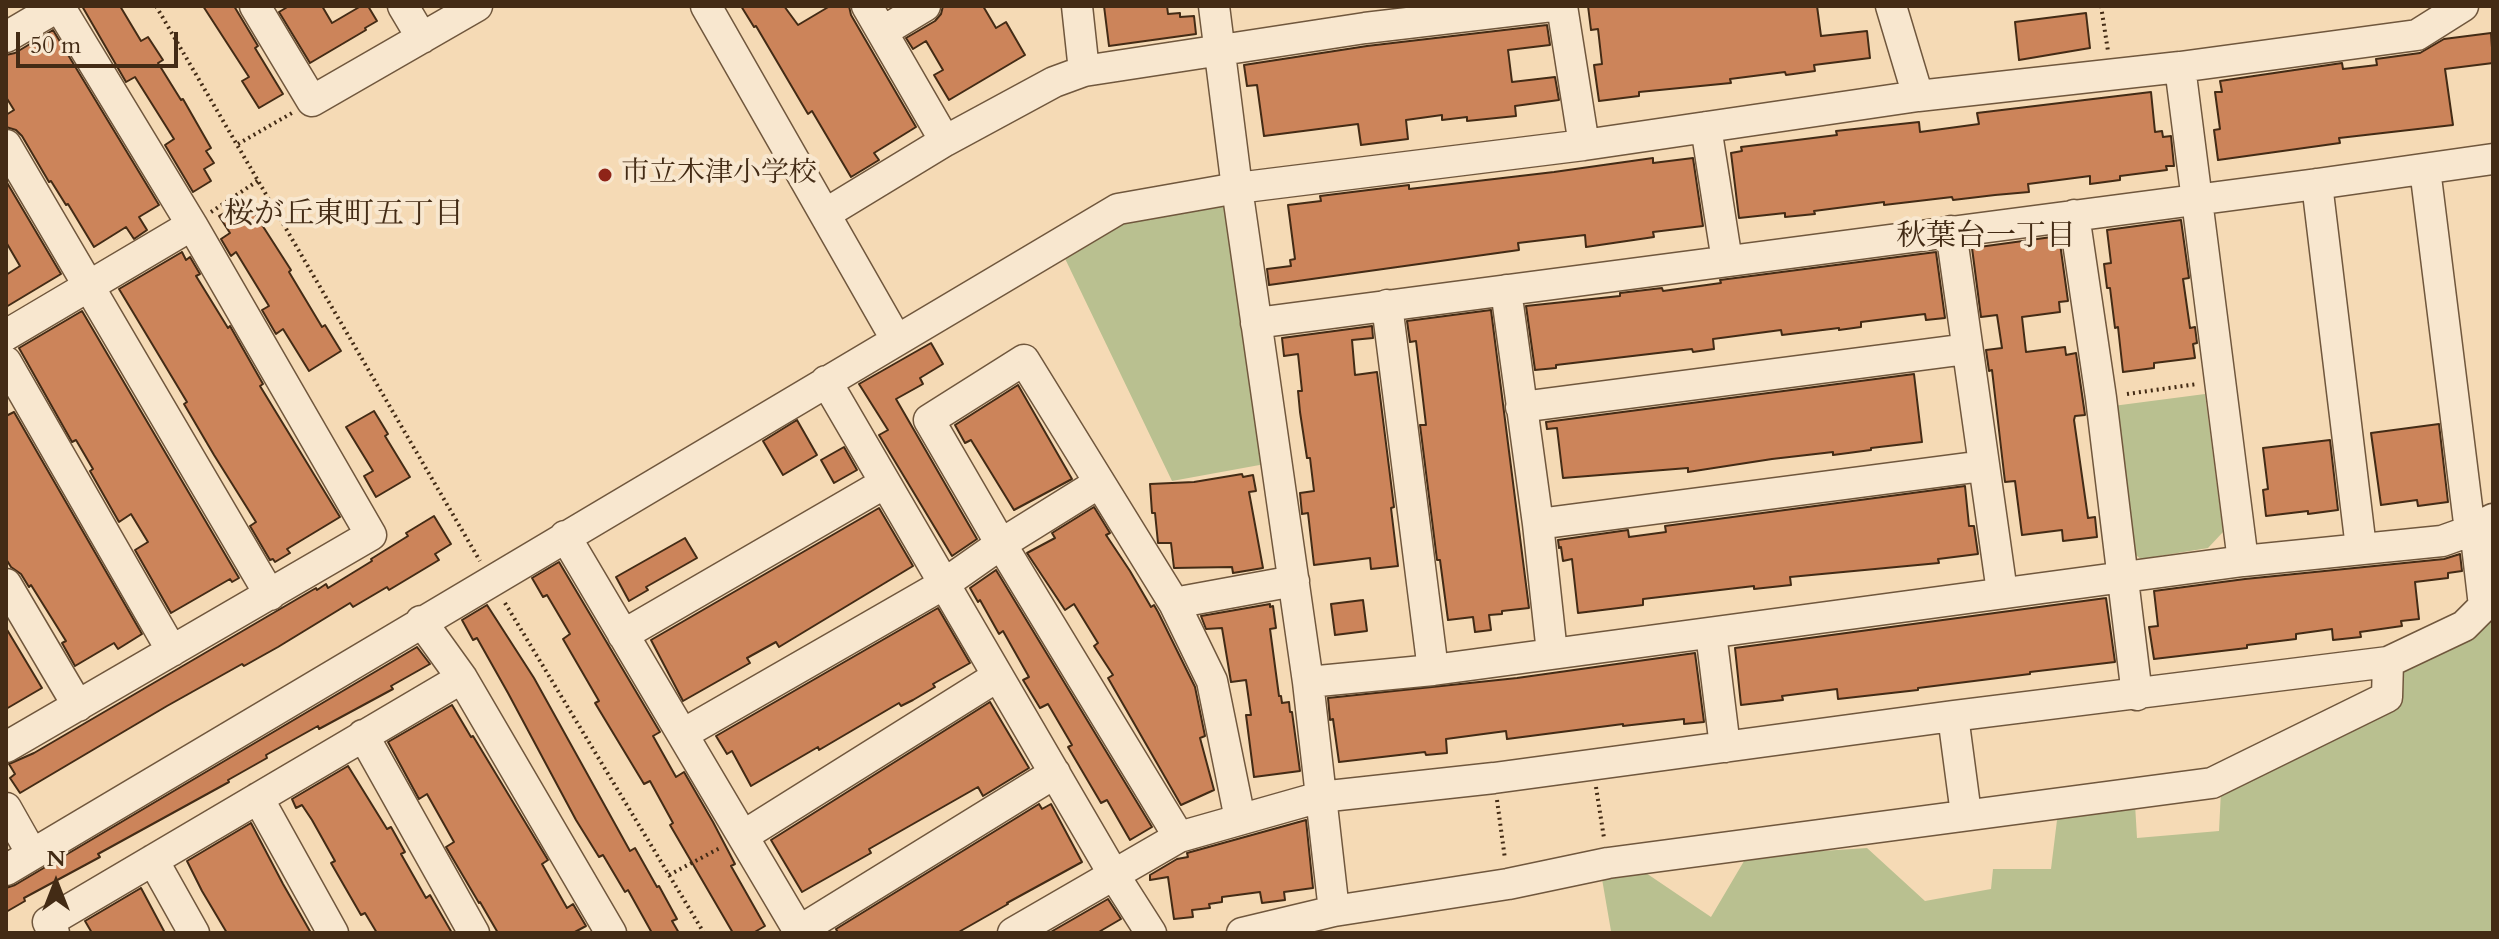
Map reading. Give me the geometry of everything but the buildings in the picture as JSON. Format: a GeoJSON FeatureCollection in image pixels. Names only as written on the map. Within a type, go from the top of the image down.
{"type":"FeatureCollection","features":[{"type":"Feature","properties":{"kind":"street"},"geometry":{"type":"LineString","coordinates":[[6,37],[59,6],[192,225],[371,535],[6,747]]}},
{"type":"Feature","properties":{"kind":"street"},"geometry":{"type":"LineString","coordinates":[[255,6],[312,101],[477,6]]}},
{"type":"Feature","properties":{"kind":"street"},"geometry":{"type":"LineString","coordinates":[[403,6],[422,38]]}},
{"type":"Feature","properties":{"kind":"street"},"geometry":{"type":"LineString","coordinates":[[706,6],[896,339]]}},
{"type":"Feature","properties":{"kind":"street"},"geometry":{"type":"LineString","coordinates":[[867,6],[945,141]]}},
{"type":"Feature","properties":{"kind":"street"},"geometry":{"type":"LineString","coordinates":[[882,32],[925,6]]}},
{"type":"Feature","properties":{"kind":"street"},"geometry":{"type":"LineString","coordinates":[[1077,6],[1084,71]]}},
{"type":"Feature","properties":{"kind":"street"},"geometry":{"type":"LineString","coordinates":[[1214,6],[1308,682],[1334,911]]}},
{"type":"Feature","properties":{"kind":"street"},"geometry":{"type":"LineString","coordinates":[[825,214],[945,141],[1054,82],[1084,71],[1220,52],[1363,17],[1552,6]]}},
{"type":"Feature","properties":{"kind":"street"},"geometry":{"type":"LineString","coordinates":[[1562,6],[1584,145]]}},
{"type":"Feature","properties":{"kind":"street"},"geometry":{"type":"LineString","coordinates":[[1891,6],[1918,96]]}},
{"type":"Feature","properties":{"kind":"street"},"geometry":{"type":"LineString","coordinates":[[6,870],[1118,209],[1237,188],[1584,145],[1918,96],[2180,67],[2417,35],[2463,6]]}},
{"type":"Feature","properties":{"kind":"street"},"geometry":{"type":"LineString","coordinates":[[2180,67],[2243,561]]}},
{"type":"Feature","properties":{"kind":"street"},"geometry":{"type":"LineString","coordinates":[[1706,127],[1727,261]]}},
{"type":"Feature","properties":{"kind":"street"},"geometry":{"type":"LineString","coordinates":[[6,145],[270,595]]}},
{"type":"Feature","properties":{"kind":"street"},"geometry":{"type":"LineString","coordinates":[[1256,323],[2493,159]]}},
{"type":"Feature","properties":{"kind":"street"},"geometry":{"type":"LineString","coordinates":[[1013,933],[1179,837],[1320,797],[1494,778],[1953,716],[2388,662],[2464,626],[2484,606],[2476,537],[2482,525],[2425,169]]}},
{"type":"Feature","properties":{"kind":"street"},"geometry":{"type":"LineString","coordinates":[[2317,184],[2361,548]]}},
{"type":"Feature","properties":{"kind":"street"},"geometry":{"type":"LineString","coordinates":[[2074,215],[2101,398],[2137,695]]}},
{"type":"Feature","properties":{"kind":"street"},"geometry":{"type":"LineString","coordinates":[[6,335],[192,225]]}},
{"type":"Feature","properties":{"kind":"street"},"geometry":{"type":"LineString","coordinates":[[1951,231],[2002,592]]}},
{"type":"Feature","properties":{"kind":"street"},"geometry":{"type":"LineString","coordinates":[[1506,290],[1552,653]]}},
{"type":"Feature","properties":{"kind":"street"},"geometry":{"type":"LineString","coordinates":[[1387,305],[1433,670]]}},
{"type":"Feature","properties":{"kind":"street"},"geometry":{"type":"LineString","coordinates":[[1521,407],[1967,349]]}},
{"type":"Feature","properties":{"kind":"street"},"geometry":{"type":"LineString","coordinates":[[1179,837],[929,420],[1024,360],[1174,603],[1212,681],[1240,819]]}},
{"type":"Feature","properties":{"kind":"street"},"geometry":{"type":"LineString","coordinates":[[6,362],[172,651]]}},
{"type":"Feature","properties":{"kind":"street"},"geometry":{"type":"LineString","coordinates":[[826,381],[1114,875],[1151,933]]}},
{"type":"Feature","properties":{"kind":"street"},"geometry":{"type":"LineString","coordinates":[[1538,524],[1983,466]]}},
{"type":"Feature","properties":{"kind":"street"},"geometry":{"type":"LineString","coordinates":[[623,635],[885,483]]}},
{"type":"Feature","properties":{"kind":"street"},"geometry":{"type":"LineString","coordinates":[[683,734],[944,584],[1099,483]]}},
{"type":"Feature","properties":{"kind":"street"},"geometry":{"type":"LineString","coordinates":[[1308,682],[1433,670],[2243,561],[2442,541],[2482,525]]}},
{"type":"Feature","properties":{"kind":"street"},"geometry":{"type":"LineString","coordinates":[[565,536],[800,932],[1055,773]]}},
{"type":"Feature","properties":{"kind":"street"},"geometry":{"type":"LineString","coordinates":[[1174,603],[1294,581]]}},
{"type":"Feature","properties":{"kind":"street"},"geometry":{"type":"LineString","coordinates":[[6,584],[78,706]]}},
{"type":"Feature","properties":{"kind":"street"},"geometry":{"type":"LineString","coordinates":[[421,621],[462,678],[611,933]]}},
{"type":"Feature","properties":{"kind":"street"},"geometry":{"type":"LineString","coordinates":[[1711,633],[1725,747]]}},
{"type":"Feature","properties":{"kind":"street"},"geometry":{"type":"LineString","coordinates":[[1242,933],[1334,911],[1508,884],[1608,863],[2212,783],[2387,697],[2388,662]]}},
{"type":"Feature","properties":{"kind":"street"},"geometry":{"type":"LineString","coordinates":[[743,836],[998,676]]}},
{"type":"Feature","properties":{"kind":"street"},"geometry":{"type":"LineString","coordinates":[[54,933],[48,922],[462,678]]}},
{"type":"Feature","properties":{"kind":"street"},"geometry":{"type":"LineString","coordinates":[[1953,716],[1966,814]]}},
{"type":"Feature","properties":{"kind":"street"},"geometry":{"type":"LineString","coordinates":[[363,735],[474,933]]}},
{"type":"Feature","properties":{"kind":"street"},"geometry":{"type":"LineString","coordinates":[[258,798],[333,933]]}},
{"type":"Feature","properties":{"kind":"street"},"geometry":{"type":"LineString","coordinates":[[6,808],[32,854]]}},
{"type":"Feature","properties":{"kind":"street"},"geometry":{"type":"LineString","coordinates":[[153,860],[194,933]]}},
{"type":"Feature","properties":{"kind":"path"},"geometry":{"type":"LineString","coordinates":[[156,6],[491,580],[704,933]]}},
{"type":"Feature","properties":{"kind":"path"},"geometry":{"type":"LineString","coordinates":[[2101,6],[2111,75]]}},
{"type":"Feature","properties":{"kind":"path"},"geometry":{"type":"LineString","coordinates":[[238,144],[312,101]]}},
{"type":"Feature","properties":{"kind":"path"},"geometry":{"type":"LineString","coordinates":[[192,225],[259,180]]}},
{"type":"Feature","properties":{"kind":"path"},"geometry":{"type":"LineString","coordinates":[[2101,398],[2221,380]]}},
{"type":"Feature","properties":{"kind":"path"},"geometry":{"type":"LineString","coordinates":[[1593,765],[1608,863]]}},
{"type":"Feature","properties":{"kind":"path"},"geometry":{"type":"LineString","coordinates":[[1494,778],[1508,884]]}},
{"type":"Feature","properties":{"kind":"path"},"geometry":{"type":"LineString","coordinates":[[669,875],[743,836]]}},
{"type":"Feature","properties":{"kind":"green space"},"geometry":{"type":"Polygon","coordinates":[[[1237,188],[1276,462],[1172,481],[1058,244],[1118,209],[1237,188]]]}},
{"type":"Feature","properties":{"kind":"green space"},"geometry":{"type":"Polygon","coordinates":[[[2205,394],[2223,532],[2208,548],[2141,559],[2129,550],[2113,406],[2205,394]]]}},
{"type":"Feature","properties":{"kind":"green space"},"geometry":{"type":"Polygon","coordinates":[[[2493,617],[2493,933],[1605,933],[1611,931],[1602,879],[1643,871],[1711,917],[1747,856],[1867,848],[1925,901],[1991,889],[1993,869],[2051,869],[2058,812],[2135,804],[2137,838],[2219,831],[2221,791],[2403,668],[2493,617]]]}},
{"type":"Feature","properties":{"kind":"place","name":"市立木津小学校"},"geometry":{"type":"Point","coordinates":[605,175]}},
{"type":"Feature","properties":{"kind":"district","name":"桜が丘東町五丁目"},"geometry":{"type":"Point","coordinates":[344,216]}},
{"type":"Feature","properties":{"kind":"district","name":"秋葉台一丁目"},"geometry":{"type":"Point","coordinates":[1986,238]}}]}
